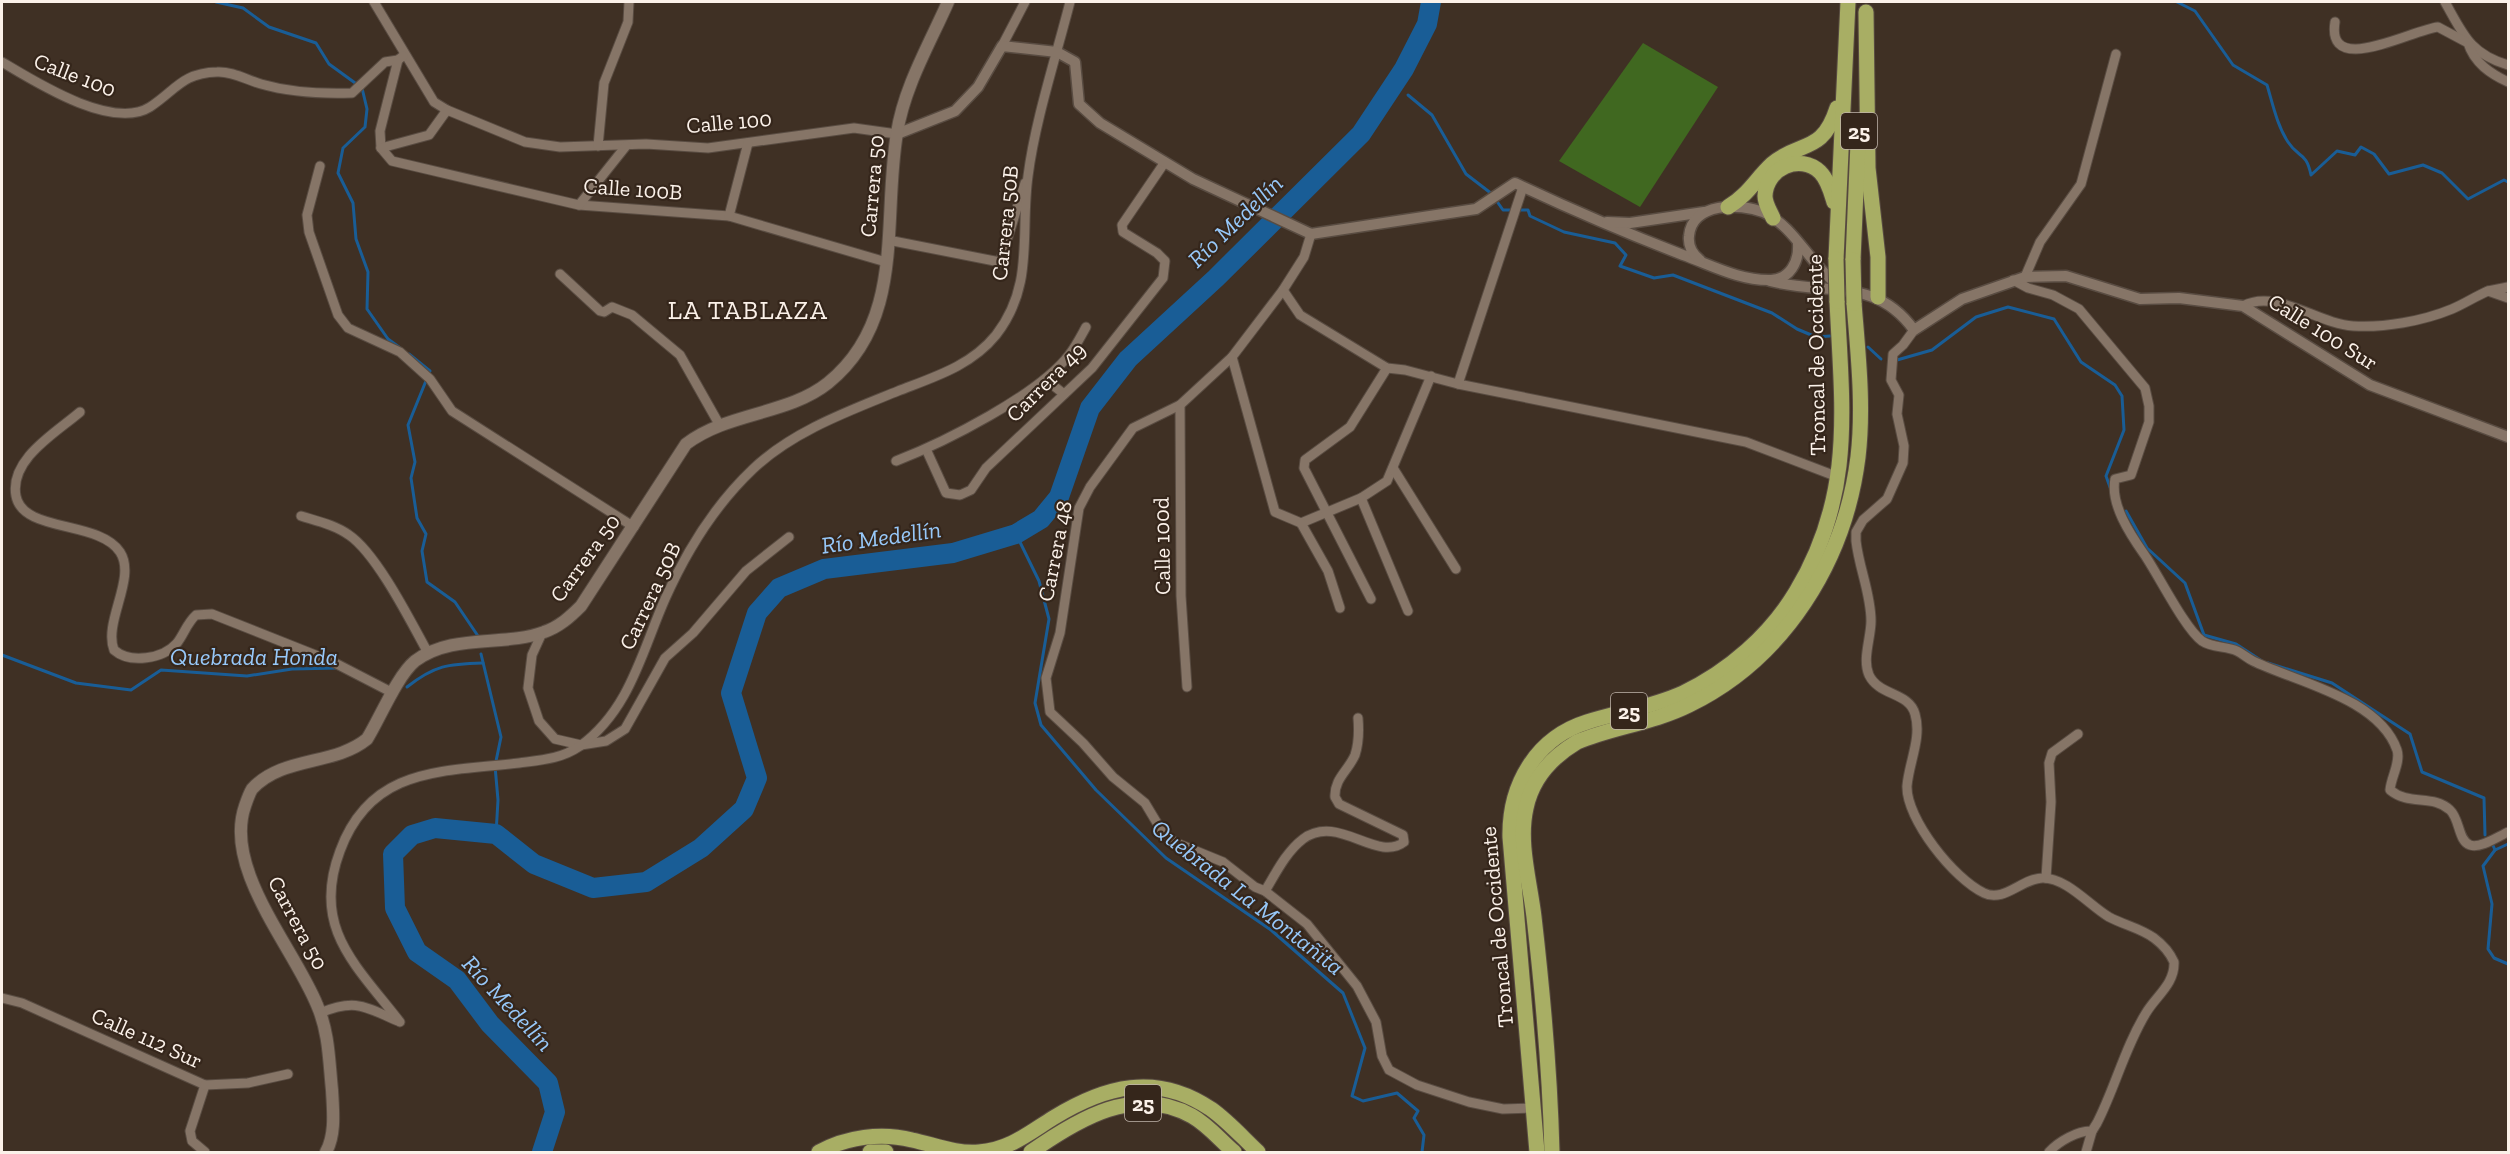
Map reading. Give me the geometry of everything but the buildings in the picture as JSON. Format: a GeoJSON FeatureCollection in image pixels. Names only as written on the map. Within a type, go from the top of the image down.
{"type":"FeatureCollection","features":[{"type":"Feature","properties":{"kind":"highway","name":"Troncal de Occidente"},"geometry":{"type":"LineString","coordinates":[[1552,1152],[1551,1108],[1524,838],[1526,809],[1530,795],[1544,770],[1559,754],[1577,742],[1667,715],[1696,701],[1734,677],[1776,640],[1806,602],[1836,543],[1857,464],[1860,395],[1846,298],[1836,259],[1848,2]]}},
{"type":"Feature","properties":{"kind":"highway","name":"Troncal de Occidente"},"geometry":{"type":"LineString","coordinates":[[1537,1152],[1510,837],[1511,810],[1519,784],[1538,754],[1564,733],[1587,722],[1650,705],[1683,693],[1724,669],[1762,636],[1791,600],[1809,567],[1831,509],[1838,477],[1844,425],[1846,298],[1854,260],[1866,7]]}},
{"type":"Feature","properties":{"kind":"highway"},"geometry":{"type":"LineString","coordinates":[[1866,7],[1868,168],[1878,257],[1878,297]]}},
{"type":"Feature","properties":{"kind":"highway"},"geometry":{"type":"LineString","coordinates":[[1728,207],[1750,192],[1772,164],[1810,145],[1828,129],[1837,107],[1843,79]]}},
{"type":"Feature","properties":{"kind":"highway"},"geometry":{"type":"LineString","coordinates":[[1773,218],[1766,204],[1767,186],[1777,171],[1796,163],[1819,171],[1826,178],[1837,210]]}},
{"type":"Feature","properties":{"kind":"highway","name":"25"},"geometry":{"type":"LineString","coordinates":[[819,1152],[843,1142],[884,1136],[962,1152],[996,1149],[1021,1139],[1091,1097],[1115,1089],[1146,1087],[1172,1091],[1213,1110],[1258,1152]]}},
{"type":"Feature","properties":{"kind":"highway","name":"25"},"geometry":{"type":"LineString","coordinates":[[1031,1152],[1101,1110],[1144,1103],[1173,1107],[1192,1116],[1208,1126],[1233,1152]]}},
{"type":"Feature","properties":{"kind":"highway"},"geometry":{"type":"LineString","coordinates":[[870,1152],[886,1152]]}},
{"type":"Feature","properties":{"kind":"main road","name":"Carrera 50"},"geometry":{"type":"LineString","coordinates":[[326,1152],[334,1114],[327,1043],[320,1013],[243,858],[240,836],[242,814],[250,791],[263,779],[289,767],[346,752],[363,743],[407,670],[428,653],[466,643],[542,633],[568,619],[581,606],[634,527],[680,450],[702,432],[719,424],[811,393],[826,385],[857,355],[875,321],[882,295],[897,134],[909,92],[948,2]]}},
{"type":"Feature","properties":{"kind":"street"},"geometry":{"type":"LineString","coordinates":[[374,2],[402,57],[380,131],[381,148],[429,135],[447,110]]}},
{"type":"Feature","properties":{"kind":"street"},"geometry":{"type":"LineString","coordinates":[[598,146],[604,83],[628,22],[628,2]]}},
{"type":"Feature","properties":{"kind":"street","name":"Calle 100"},"geometry":{"type":"LineString","coordinates":[[2,62],[49,90],[115,112],[148,108],[189,76],[219,72],[262,84],[325,93],[352,93],[385,62],[402,57],[434,102],[447,110],[525,142],[560,147],[646,144],[708,148],[854,128],[897,134],[955,111],[978,87],[1025,2]]}},
{"type":"Feature","properties":{"kind":"street","name":"Carrera 50B"},"geometry":{"type":"LineString","coordinates":[[320,1013],[337,1006],[354,1003],[400,1022],[351,959],[331,918],[333,868],[357,815],[375,797],[395,783],[419,776],[558,759],[581,745],[611,716],[627,692],[666,598],[693,546],[727,498],[753,468],[775,451],[815,427],[947,372],[977,355],[997,334],[1012,311],[1021,285],[1026,252],[1028,178],[1070,2]]}},
{"type":"Feature","properties":{"kind":"street"},"geometry":{"type":"LineString","coordinates":[[2445,2],[2471,52],[2481,65],[2508,82]]}},
{"type":"Feature","properties":{"kind":"street"},"geometry":{"type":"LineString","coordinates":[[2335,22],[2333,36],[2338,45],[2346,50],[2363,49],[2438,27],[2468,43],[2492,60],[2508,65]]}},
{"type":"Feature","properties":{"kind":"street"},"geometry":{"type":"LineString","coordinates":[[1002,46],[1057,52],[1075,62],[1079,104],[1086,113],[1165,162],[1242,202],[1311,234],[1476,209],[1515,183],[1594,221],[1721,270],[1846,298],[1878,297],[1892,305],[1914,330]]}},
{"type":"Feature","properties":{"kind":"street"},"geometry":{"type":"LineString","coordinates":[[2025,277],[2040,242],[2081,184],[2116,54]]}},
{"type":"Feature","properties":{"kind":"street"},"geometry":{"type":"LineString","coordinates":[[729,216],[748,143]]}},
{"type":"Feature","properties":{"kind":"street"},"geometry":{"type":"LineString","coordinates":[[579,206],[626,146]]}},
{"type":"Feature","properties":{"kind":"street","name":"Calle 100B"},"geometry":{"type":"LineString","coordinates":[[381,148],[392,161],[579,206],[729,216],[886,262]]}},
{"type":"Feature","properties":{"kind":"street","name":"Carrera 49"},"geometry":{"type":"LineString","coordinates":[[926,449],[946,493],[960,495],[971,490],[986,468],[1092,368],[1163,278],[1165,261],[1157,253],[1123,232],[1122,225],[1165,162]]}},
{"type":"Feature","properties":{"kind":"street"},"geometry":{"type":"LineString","coordinates":[[320,166],[307,215],[308,224],[338,315],[348,328],[395,349],[428,377],[452,411],[634,527]]}},
{"type":"Feature","properties":{"kind":"street"},"geometry":{"type":"LineString","coordinates":[[888,240],[1000,261],[1018,199],[1028,178]]}},
{"type":"Feature","properties":{"kind":"street"},"geometry":{"type":"LineString","coordinates":[[1458,384],[1521,200],[1523,187]]}},
{"type":"Feature","properties":{"kind":"street"},"geometry":{"type":"LineString","coordinates":[[1594,221],[1630,223],[1728,207],[1751,208],[1783,225],[1846,298]]}},
{"type":"Feature","properties":{"kind":"street"},"geometry":{"type":"LineString","coordinates":[[1702,262],[1691,249],[1690,231],[1693,222],[1707,211]]}},
{"type":"Feature","properties":{"kind":"street","name":"Carrera 48"},"geometry":{"type":"LineString","coordinates":[[1266,891],[1255,886],[1223,862],[1174,842],[1160,828],[1145,804],[1113,777],[1083,743],[1050,712],[1046,678],[1060,633],[1079,508],[1090,487],[1133,428],[1180,405],[1232,357],[1283,290],[1304,257],[1311,234]]}},
{"type":"Feature","properties":{"kind":"street"},"geometry":{"type":"LineString","coordinates":[[1761,279],[1771,280],[1790,272],[1799,254],[1798,244]]}},
{"type":"Feature","properties":{"kind":"street"},"geometry":{"type":"LineString","coordinates":[[560,274],[600,311],[604,312],[612,307],[632,315],[680,355],[719,424]]}},
{"type":"Feature","properties":{"kind":"street","name":"Calle 100 Sur"},"geometry":{"type":"LineString","coordinates":[[2046,878],[2033,880],[2001,895],[1989,895],[1976,888],[1950,865],[1923,831],[1910,802],[1908,779],[1917,729],[1914,708],[1898,696],[1879,688],[1868,671],[1871,612],[1856,537],[1863,520],[1887,499],[1903,463],[1904,446],[1897,414],[1899,395],[1891,380],[1893,354],[1914,330],[1962,299],[2025,277],[2066,276],[2140,299],[2179,298],[2243,306],[2370,385],[2508,437]]}},
{"type":"Feature","properties":{"kind":"street"},"geometry":{"type":"LineString","coordinates":[[2013,280],[2032,290],[2053,295],[2079,309],[2145,388],[2149,406],[2147,430],[2131,475],[2115,478],[2116,498],[2129,531],[2163,582],[2188,627],[2203,642],[2236,650],[2252,661],[2313,683],[2370,715],[2397,750],[2398,758],[2390,790],[2407,800],[2431,801],[2448,808],[2456,816],[2463,839],[2467,844],[2477,846],[2508,832]]}},
{"type":"Feature","properties":{"kind":"street"},"geometry":{"type":"LineString","coordinates":[[2243,306],[2253,301],[2276,303],[2335,323],[2373,326],[2436,316],[2488,291],[2508,287]]}},
{"type":"Feature","properties":{"kind":"street"},"geometry":{"type":"LineString","coordinates":[[1283,290],[1300,315],[1387,369],[1431,376],[1458,384],[1746,442],[1838,477]]}},
{"type":"Feature","properties":{"kind":"street"},"geometry":{"type":"LineString","coordinates":[[2488,291],[2508,298]]}},
{"type":"Feature","properties":{"kind":"street","name":"Carrera 49"},"geometry":{"type":"LineString","coordinates":[[896,461],[926,449],[966,428],[1045,378],[1069,355],[1086,327]]}},
{"type":"Feature","properties":{"kind":"street"},"geometry":{"type":"LineString","coordinates":[[1232,357],[1275,512],[1301,523],[1328,571],[1340,608]]}},
{"type":"Feature","properties":{"kind":"street"},"geometry":{"type":"LineString","coordinates":[[1371,599],[1329,512],[1304,468],[1305,460],[1350,427],[1387,369]]}},
{"type":"Feature","properties":{"kind":"street"},"geometry":{"type":"LineString","coordinates":[[1301,523],[1360,498],[1387,481],[1431,376]]}},
{"type":"Feature","properties":{"kind":"street"},"geometry":{"type":"LineString","coordinates":[[1045,378],[1064,394]]}},
{"type":"Feature","properties":{"kind":"street","name":"Calle 100d"},"geometry":{"type":"LineString","coordinates":[[1180,405],[1181,596],[1187,687]]}},
{"type":"Feature","properties":{"kind":"street"},"geometry":{"type":"LineString","coordinates":[[80,412],[30,455],[17,478],[16,497],[28,513],[103,538],[120,552],[124,561],[124,570],[111,643],[119,654],[137,658],[162,653],[178,642],[196,615],[212,614],[333,662],[393,693]]}},
{"type":"Feature","properties":{"kind":"street"},"geometry":{"type":"LineString","coordinates":[[1393,468],[1456,569]]}},
{"type":"Feature","properties":{"kind":"street"},"geometry":{"type":"LineString","coordinates":[[1360,498],[1408,611]]}},
{"type":"Feature","properties":{"kind":"street"},"geometry":{"type":"LineString","coordinates":[[302,516],[336,527],[361,544],[409,617],[428,653]]}},
{"type":"Feature","properties":{"kind":"street"},"geometry":{"type":"LineString","coordinates":[[542,633],[532,655],[528,687],[539,722],[555,739],[581,745],[606,741],[625,729],[665,658],[693,633],[746,571],[789,537]]}},
{"type":"Feature","properties":{"kind":"street"},"geometry":{"type":"LineString","coordinates":[[1358,717],[1356,749],[1348,768],[1336,784],[1335,797],[1339,804],[1403,835],[1404,842],[1387,848],[1344,834],[1323,830],[1314,832],[1295,846],[1266,891],[1307,924],[1357,986],[1376,1022],[1382,1056],[1389,1070],[1417,1085],[1475,1104],[1503,1109],[1535,1108]]}},
{"type":"Feature","properties":{"kind":"street"},"geometry":{"type":"LineString","coordinates":[[2078,734],[2052,753],[2049,763],[2051,802],[2046,878],[2069,889],[2109,916],[2156,939],[2174,962],[2173,976],[2153,1000],[2138,1026],[2102,1113],[2092,1131],[2086,1152]]}},
{"type":"Feature","properties":{"kind":"street","name":"Calle 112 Sur"},"geometry":{"type":"LineString","coordinates":[[2,998],[22,1003],[205,1084],[190,1131],[192,1141],[205,1152]]}},
{"type":"Feature","properties":{"kind":"street"},"geometry":{"type":"LineString","coordinates":[[205,1084],[248,1083],[288,1074]]}},
{"type":"Feature","properties":{"kind":"street"},"geometry":{"type":"LineString","coordinates":[[2049,1152],[2067,1139],[2084,1131],[2092,1131]]}},
{"type":"Feature","properties":{"kind":"green space"},"geometry":{"type":"Polygon","coordinates":[[[1643,43],[1718,87],[1640,207],[1559,161],[1643,43]]]}},
{"type":"Feature","properties":{"kind":"waterway"},"geometry":{"type":"LineString","coordinates":[[216,2],[243,8],[269,27],[316,43],[329,64],[362,88],[367,109],[365,127],[343,148],[338,173],[353,203],[356,239],[368,272],[367,309],[388,339],[399,347]]}},
{"type":"Feature","properties":{"kind":"waterway","name":"Río Medellín"},"geometry":{"type":"LineString","coordinates":[[542,1152],[555,1112],[548,1083],[490,1024],[457,980],[417,952],[395,908],[393,854],[412,835],[435,828],[496,834],[534,864],[593,888],[646,882],[701,848],[744,809],[757,778],[731,693],[757,613],[779,588],[824,569],[953,553],[1016,534],[1041,519],[1059,497],[1090,408],[1128,359],[1216,278],[1361,134],[1404,69],[1427,24],[1431,2]]}},
{"type":"Feature","properties":{"kind":"waterway"},"geometry":{"type":"LineString","coordinates":[[2177,2],[2195,11],[2233,65],[2267,85],[2281,129],[2292,147],[2307,162],[2311,175],[2337,151],[2355,155],[2361,147],[2374,154],[2389,174],[2423,165],[2442,173],[2468,199],[2504,180],[2508,182]]}},
{"type":"Feature","properties":{"kind":"waterway"},"geometry":{"type":"LineString","coordinates":[[1408,95],[1432,115],[1466,174],[1492,194]]}},
{"type":"Feature","properties":{"kind":"waterway"},"geometry":{"type":"LineString","coordinates":[[1496,200],[1503,210],[1528,210],[1530,216],[1564,232],[1615,243],[1626,255],[1620,266],[1654,278],[1673,275],[1772,313],[1797,329],[1816,337],[1830,336]]}},
{"type":"Feature","properties":{"kind":"waterway"},"geometry":{"type":"LineString","coordinates":[[1897,360],[1932,350],[1976,317],[2008,307],[2054,319],[2081,362],[2115,385],[2122,396],[2124,430],[2106,476],[2111,490]]}},
{"type":"Feature","properties":{"kind":"waterway"},"geometry":{"type":"LineString","coordinates":[[1868,347],[1881,359]]}},
{"type":"Feature","properties":{"kind":"waterway"},"geometry":{"type":"LineString","coordinates":[[409,354],[430,371],[408,425],[415,462],[411,478],[417,518],[426,534],[422,551],[427,582],[455,602],[478,636]]}},
{"type":"Feature","properties":{"kind":"waterway"},"geometry":{"type":"LineString","coordinates":[[2126,511],[2147,548],[2185,583],[2204,635],[2236,644],[2262,661]]}},
{"type":"Feature","properties":{"kind":"waterway","name":"Quebrada La Montañita"},"geometry":{"type":"LineString","coordinates":[[1016,534],[1039,581],[1049,619],[1035,703],[1041,725],[1096,790],[1166,858],[1271,930],[1343,993],[1365,1048],[1352,1096],[1363,1101],[1397,1093],[1418,1111],[1414,1118],[1424,1135],[1422,1152]]}},
{"type":"Feature","properties":{"kind":"waterway"},"geometry":{"type":"LineString","coordinates":[[481,654],[501,737],[495,766],[498,800],[496,834]]}},
{"type":"Feature","properties":{"kind":"waterway","name":"Quebrada Honda"},"geometry":{"type":"LineString","coordinates":[[2,655],[76,683],[131,690],[161,670],[247,676],[292,669],[339,668]]}},
{"type":"Feature","properties":{"kind":"waterway","name":"Quebrada Honda"},"geometry":{"type":"LineString","coordinates":[[407,687],[426,674],[442,667],[483,663]]}},
{"type":"Feature","properties":{"kind":"waterway"},"geometry":{"type":"LineString","coordinates":[[2268,663],[2332,683],[2410,734],[2422,772],[2484,798],[2485,835]]}},
{"type":"Feature","properties":{"kind":"waterway"},"geometry":{"type":"LineString","coordinates":[[2492,843],[2495,850],[2508,844]]}},
{"type":"Feature","properties":{"kind":"waterway"},"geometry":{"type":"LineString","coordinates":[[2495,850],[2483,866],[2492,904],[2488,949],[2494,958],[2508,964]]}},
{"type":"Feature","properties":{"kind":"district","name":"LA TABLAZA"},"geometry":{"type":"Point","coordinates":[748,310]}}]}
